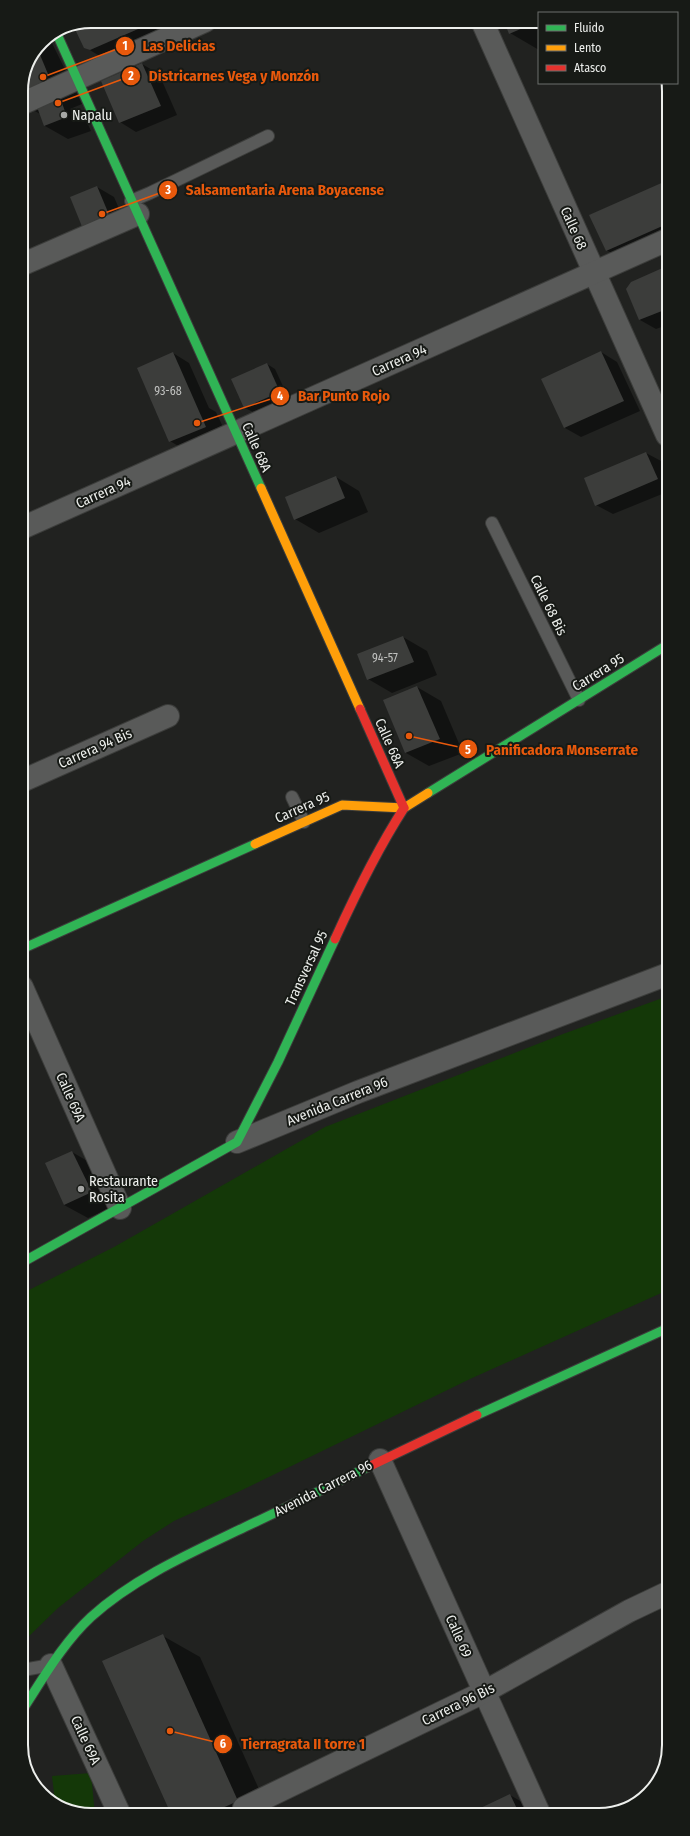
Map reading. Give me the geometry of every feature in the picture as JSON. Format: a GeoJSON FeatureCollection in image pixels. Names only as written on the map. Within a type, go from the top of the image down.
{"type":"FeatureCollection","features":[{"type":"Feature","properties":{"kind":"main road","name":"Calle 68A"},"geometry":{"type":"LineString","coordinates":[[58,38],[404,808]]}},
{"type":"Feature","properties":{"kind":"main road","name":"Carrera 95"},"geometry":{"type":"LineString","coordinates":[[28,946],[342,805],[404,808],[662,648]]}},
{"type":"Feature","properties":{"kind":"main road","name":"Transversal 95"},"geometry":{"type":"LineString","coordinates":[[238,1142],[278,1062],[367,870],[385,837],[404,808]]}},
{"type":"Feature","properties":{"kind":"main road","name":"Avenida Carrera 96"},"geometry":{"type":"LineString","coordinates":[[28,1259],[238,1142]]}},
{"type":"Feature","properties":{"kind":"main road","name":"Avenida Carrera 96"},"geometry":{"type":"LineString","coordinates":[[28,1701],[51,1665],[72,1637],[101,1608],[144,1579],[380,1460],[662,1331]]}},
{"type":"Feature","properties":{"kind":"street"},"geometry":{"type":"LineString","coordinates":[[28,101],[190,28]]}},
{"type":"Feature","properties":{"kind":"street","name":"Calle 68"},"geometry":{"type":"LineString","coordinates":[[485,28],[662,424]]}},
{"type":"Feature","properties":{"kind":"street"},"geometry":{"type":"LineString","coordinates":[[28,261],[135,207]]}},
{"type":"Feature","properties":{"kind":"street","name":"Carrera 94"},"geometry":{"type":"LineString","coordinates":[[28,525],[662,242]]}},
{"type":"Feature","properties":{"kind":"street","name":"Carrera 94 Bis"},"geometry":{"type":"LineString","coordinates":[[28,778],[168,716]]}},
{"type":"Feature","properties":{"kind":"street","name":"Avenida Carrera 96"},"geometry":{"type":"LineString","coordinates":[[238,1142],[457,1053],[662,976]]}},
{"type":"Feature","properties":{"kind":"street","name":"Calle 69A"},"geometry":{"type":"LineString","coordinates":[[28,1001],[120,1208]]}},
{"type":"Feature","properties":{"kind":"street","name":"Calle 69"},"geometry":{"type":"LineString","coordinates":[[380,1460],[537,1808]]}},
{"type":"Feature","properties":{"kind":"street","name":"Carrera 96 Bis"},"geometry":{"type":"LineString","coordinates":[[244,1808],[484,1692],[628,1611],[662,1595]]}},
{"type":"Feature","properties":{"kind":"street","name":"Calle 69A"},"geometry":{"type":"LineString","coordinates":[[51,1665],[117,1808]]}},
{"type":"Feature","properties":{"kind":"lane"},"geometry":{"type":"LineString","coordinates":[[135,207],[150,193],[268,136]]}},
{"type":"Feature","properties":{"kind":"lane","name":"Calle 68 Bis"},"geometry":{"type":"LineString","coordinates":[[492,522],[579,700]]}},
{"type":"Feature","properties":{"kind":"lane"},"geometry":{"type":"LineString","coordinates":[[292,797],[304,822]]}},
{"type":"Feature","properties":{"kind":"lane"},"geometry":{"type":"LineString","coordinates":[[28,1669],[51,1665]]}},
{"type":"Feature","properties":{"kind":"green space"},"geometry":{"type":"Polygon","coordinates":[[[662,998],[662,1293],[470,1379],[238,1492],[174,1521],[143,1541],[58,1608],[28,1637],[28,1290],[114,1247],[325,1127],[563,1034],[662,998]]]}},
{"type":"Feature","properties":{"kind":"green space"},"geometry":{"type":"Polygon","coordinates":[[[91,1773],[94,1808],[79,1807],[60,1800],[54,1795],[52,1776],[91,1773]]]}},
{"type":"Feature","properties":{"kind":"building"},"geometry":{"type":"Polygon","coordinates":[[[91,28],[140,28],[90,50],[84,48],[75,30],[91,28]]]}},
{"type":"Feature","properties":{"kind":"building"},"geometry":{"type":"Polygon","coordinates":[[[507,28],[523,28],[509,34],[507,28]]]}},
{"type":"Feature","properties":{"kind":"building"},"geometry":{"type":"Polygon","coordinates":[[[40,55],[48,74],[45,83],[28,90],[30,75],[40,55]]]}},
{"type":"Feature","properties":{"kind":"building"},"geometry":{"type":"Polygon","coordinates":[[[142,63],[161,106],[119,123],[101,81],[142,63]]]}},
{"type":"Feature","properties":{"kind":"building"},"geometry":{"type":"Polygon","coordinates":[[[56,100],[62,103],[67,117],[44,126],[37,107],[56,100]]]}},
{"type":"Feature","properties":{"kind":"building"},"geometry":{"type":"Polygon","coordinates":[[[662,183],[662,226],[606,251],[589,215],[662,183]]]}},
{"type":"Feature","properties":{"kind":"building"},"geometry":{"type":"Polygon","coordinates":[[[97,186],[110,217],[83,229],[70,197],[97,186]]]}},
{"type":"Feature","properties":{"kind":"building"},"geometry":{"type":"Polygon","coordinates":[[[662,268],[662,311],[639,320],[626,289],[631,282],[662,268]]]}},
{"type":"Feature","properties":{"kind":"building"},"geometry":{"type":"Polygon","coordinates":[[[601,351],[624,401],[564,428],[541,379],[601,351]]]}},
{"type":"Feature","properties":{"kind":"building"},"geometry":{"type":"Polygon","coordinates":[[[173,352],[206,427],[169,442],[137,368],[173,352]]]}},
{"type":"Feature","properties":{"kind":"building"},"geometry":{"type":"Polygon","coordinates":[[[267,363],[280,392],[244,408],[231,379],[267,363]]]}},
{"type":"Feature","properties":{"kind":"building"},"geometry":{"type":"Polygon","coordinates":[[[646,452],[658,479],[595,506],[584,478],[646,452]]]}},
{"type":"Feature","properties":{"kind":"building"},"geometry":{"type":"Polygon","coordinates":[[[336,476],[345,498],[294,520],[285,497],[336,476]]]}},
{"type":"Feature","properties":{"kind":"building"},"geometry":{"type":"Polygon","coordinates":[[[403,636],[414,662],[367,680],[357,654],[403,636]]]}},
{"type":"Feature","properties":{"kind":"building"},"geometry":{"type":"Polygon","coordinates":[[[417,686],[440,739],[405,753],[383,700],[417,686]]]}},
{"type":"Feature","properties":{"kind":"building"},"geometry":{"type":"Polygon","coordinates":[[[72,1151],[92,1192],[64,1205],[45,1163],[72,1151]]]}},
{"type":"Feature","properties":{"kind":"building"},"geometry":{"type":"Polygon","coordinates":[[[163,1634],[238,1801],[222,1808],[168,1808],[102,1661],[163,1634]]]}},
{"type":"Feature","properties":{"kind":"building"},"geometry":{"type":"Polygon","coordinates":[[[510,1794],[517,1808],[481,1808],[510,1794]]]}},
{"type":"Feature","properties":{"kind":"traffic: fast"},"geometry":{"type":"LineString","coordinates":[[59,38],[261,488]]}},
{"type":"Feature","properties":{"kind":"traffic: fast"},"geometry":{"type":"LineString","coordinates":[[428,793],[662,648]]}},
{"type":"Feature","properties":{"kind":"traffic: fast"},"geometry":{"type":"LineString","coordinates":[[28,946],[255,844]]}},
{"type":"Feature","properties":{"kind":"traffic: fast"},"geometry":{"type":"LineString","coordinates":[[28,1259],[237,1142],[278,1062],[335,939]]}},
{"type":"Feature","properties":{"kind":"traffic: fast"},"geometry":{"type":"LineString","coordinates":[[477,1415],[662,1331]]}},
{"type":"Feature","properties":{"kind":"traffic: fast"},"geometry":{"type":"LineString","coordinates":[[28,1701],[54,1661],[81,1627],[108,1603],[126,1590],[165,1566],[368,1467]]}},
{"type":"Feature","properties":{"kind":"traffic: slow"},"geometry":{"type":"LineString","coordinates":[[261,488],[360,709]]}},
{"type":"Feature","properties":{"kind":"traffic: slow"},"geometry":{"type":"LineString","coordinates":[[255,844],[342,805],[404,808],[428,793]]}},
{"type":"Feature","properties":{"kind":"traffic: jam"},"geometry":{"type":"LineString","coordinates":[[360,709],[404,808]]}},
{"type":"Feature","properties":{"kind":"traffic: jam"},"geometry":{"type":"LineString","coordinates":[[335,939],[367,872],[404,808]]}},
{"type":"Feature","properties":{"kind":"traffic: jam"},"geometry":{"type":"LineString","coordinates":[[368,1467],[477,1415]]}},
{"type":"Feature","properties":{"kind":"place","name":"Las Delicias"},"geometry":{"type":"Point","coordinates":[43,77]}},
{"type":"Feature","properties":{"kind":"place","name":"Districarnes Vega y Monzón"},"geometry":{"type":"Point","coordinates":[58,103]}},
{"type":"Feature","properties":{"kind":"place","name":"Napalu"},"geometry":{"type":"Point","coordinates":[64,115]}},
{"type":"Feature","properties":{"kind":"place","name":"Salsamentaria Arena Boyacense"},"geometry":{"type":"Point","coordinates":[102,214]}},
{"type":"Feature","properties":{"kind":"place","name":"Bar Punto Rojo"},"geometry":{"type":"Point","coordinates":[197,423]}},
{"type":"Feature","properties":{"kind":"place","name":"Panificadora Monserrate"},"geometry":{"type":"Point","coordinates":[409,736]}},
{"type":"Feature","properties":{"kind":"place","name":"Restaurante Rosita"},"geometry":{"type":"Point","coordinates":[81,1189]}},
{"type":"Feature","properties":{"kind":"place","name":"Tierragrata II torre 1"},"geometry":{"type":"Point","coordinates":[170,1731]}}]}
